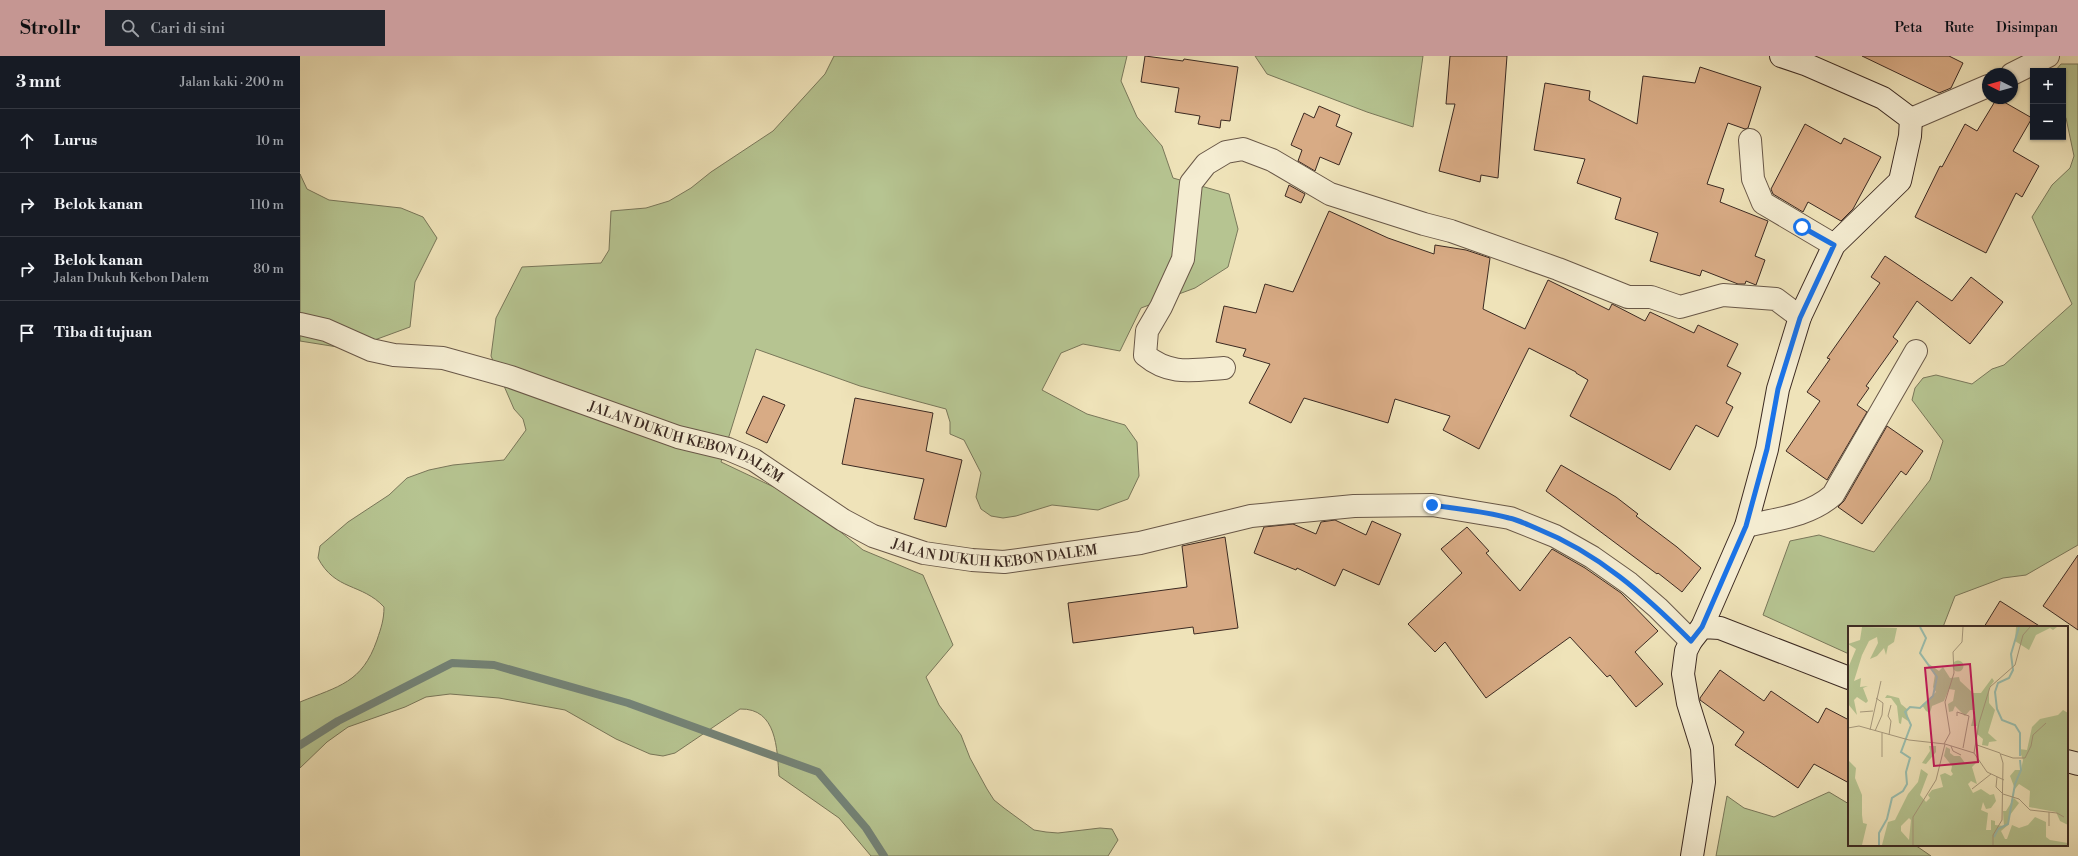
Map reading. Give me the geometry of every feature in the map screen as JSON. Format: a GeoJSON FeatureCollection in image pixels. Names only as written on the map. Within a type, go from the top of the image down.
{"type":"FeatureCollection","features":[{"type":"Feature","properties":{"kind":"street"},"geometry":{"type":"LineString","coordinates":[[1781,56],[1805,64],[1883,98],[1911,119]]}},
{"type":"Feature","properties":{"kind":"street"},"geometry":{"type":"LineString","coordinates":[[2018,71],[2048,56]]}},
{"type":"Feature","properties":{"kind":"street"},"geometry":{"type":"LineString","coordinates":[[1911,119],[1982,89]]}},
{"type":"Feature","properties":{"kind":"street"},"geometry":{"type":"LineString","coordinates":[[1692,856],[1704,782],[1702,748],[1688,703],[1683,674],[1686,651],[1696,634],[1746,526],[1767,449],[1778,389],[1800,318],[1834,245],[1900,181],[1910,136],[1911,119]]}},
{"type":"Feature","properties":{"kind":"street"},"geometry":{"type":"LineString","coordinates":[[1750,140],[1753,179],[1763,203],[1834,245]]}},
{"type":"Feature","properties":{"kind":"street"},"geometry":{"type":"LineString","coordinates":[[1224,368],[1178,371],[1156,365],[1145,355],[1145,349],[1147,330],[1161,307],[1182,259],[1191,183],[1206,164],[1226,152],[1243,149],[1272,160],[1330,194],[1417,222],[1451,231],[1558,269],[1628,297],[1651,297],[1680,307],[1723,295],[1776,299],[1800,318]]}},
{"type":"Feature","properties":{"kind":"street","name":"JALAN DUKUH KEBON DALEM"},"geometry":{"type":"LineString","coordinates":[[300,324],[326,330],[371,350],[394,355],[443,358],[511,377],[678,437],[728,449],[754,460],[844,520],[873,536],[924,553],[972,560],[1004,562],[1140,543],[1251,516],[1354,506],[1432,505],[1510,518],[1555,536],[1592,557],[1629,583],[1658,608],[1696,634]]}},
{"type":"Feature","properties":{"kind":"street"},"geometry":{"type":"LineString","coordinates":[[1746,526],[1807,512],[1823,504],[1833,495],[1916,351]]}},
{"type":"Feature","properties":{"kind":"street"},"geometry":{"type":"LineString","coordinates":[[1696,634],[1720,628],[1848,678]]}},
{"type":"Feature","properties":{"kind":"street"},"geometry":{"type":"LineString","coordinates":[[2068,760],[2078,764]]}},
{"type":"Feature","properties":{"kind":"green space"},"geometry":{"type":"Polygon","coordinates":[[[834,56],[1127,56],[1121,81],[1137,117],[1162,146],[1173,178],[1229,194],[1238,229],[1228,267],[1195,288],[1141,308],[1120,351],[1083,344],[1061,353],[1042,390],[1087,414],[1125,425],[1137,442],[1139,476],[1128,499],[1098,510],[1052,505],[1016,516],[1003,518],[991,516],[981,509],[976,497],[981,473],[964,440],[950,434],[950,422],[946,409],[860,386],[756,349],[721,462],[801,500],[863,550],[923,575],[953,645],[926,677],[939,705],[961,735],[970,758],[994,800],[1034,830],[1058,833],[1100,828],[1112,829],[1118,840],[1108,856],[871,856],[839,818],[779,776],[776,743],[773,732],[761,715],[752,710],[740,709],[675,753],[663,756],[650,754],[616,739],[565,710],[499,698],[450,694],[426,697],[405,707],[348,727],[327,742],[300,768],[300,702],[338,687],[348,681],[364,666],[377,640],[384,612],[384,607],[376,599],[341,582],[325,569],[318,558],[320,546],[348,522],[389,495],[407,478],[429,470],[453,465],[504,460],[526,430],[523,419],[514,409],[491,356],[496,318],[522,267],[601,263],[609,250],[611,211],[646,208],[669,201],[691,188],[711,172],[773,131],[825,74],[834,56]]]}},
{"type":"Feature","properties":{"kind":"green space"},"geometry":{"type":"Polygon","coordinates":[[[1255,56],[1423,56],[1413,127],[1367,112],[1267,74],[1255,56]]]}},
{"type":"Feature","properties":{"kind":"green space"},"geometry":{"type":"Polygon","coordinates":[[[2061,64],[2078,64],[2078,545],[2026,575],[2003,578],[1955,596],[1943,626],[1848,626],[1848,654],[1763,615],[1790,541],[1819,535],[1874,552],[1930,480],[1943,441],[1912,400],[1915,388],[1923,378],[1936,375],[1972,384],[1992,369],[2004,365],[2072,304],[2032,217],[2052,185],[2070,168],[2074,156],[2066,118],[2066,68],[2058,68],[2061,64]]]}},
{"type":"Feature","properties":{"kind":"green space"},"geometry":{"type":"Polygon","coordinates":[[[300,174],[307,189],[329,200],[401,208],[423,217],[437,238],[415,282],[410,327],[350,349],[300,341],[300,174]]]}},
{"type":"Feature","properties":{"kind":"green space"},"geometry":{"type":"Polygon","coordinates":[[[1829,792],[1848,803],[1848,846],[1916,846],[1931,856],[1716,856],[1727,796],[1744,808],[1774,817],[1829,792]]]}},
{"type":"Feature","properties":{"kind":"building"},"geometry":{"type":"Polygon","coordinates":[[[1145,56],[1183,61],[1184,59],[1238,67],[1230,121],[1221,120],[1220,128],[1198,124],[1200,116],[1175,112],[1179,88],[1141,82],[1145,56]]]}},
{"type":"Feature","properties":{"kind":"building"},"geometry":{"type":"Polygon","coordinates":[[[1450,56],[1507,56],[1498,178],[1481,175],[1480,182],[1439,171],[1455,104],[1446,104],[1450,56]]]}},
{"type":"Feature","properties":{"kind":"building"},"geometry":{"type":"Polygon","coordinates":[[[1862,56],[1949,56],[1963,63],[1951,88],[1939,93],[1862,56]]]}},
{"type":"Feature","properties":{"kind":"building"},"geometry":{"type":"Polygon","coordinates":[[[1700,67],[1761,87],[1748,128],[1745,129],[1728,123],[1707,184],[1724,189],[1720,202],[1768,221],[1755,256],[1765,260],[1756,285],[1746,281],[1745,284],[1738,284],[1702,270],[1700,276],[1650,261],[1658,233],[1615,219],[1621,198],[1577,183],[1585,159],[1534,150],[1545,83],[1590,91],[1589,100],[1637,124],[1643,76],[1695,83],[1700,67]]]}},
{"type":"Feature","properties":{"kind":"building"},"geometry":{"type":"Polygon","coordinates":[[[1993,104],[2008,104],[2030,117],[2030,121],[2013,151],[2039,166],[2022,197],[2016,193],[1986,253],[1915,217],[1940,166],[1942,167],[1965,124],[1977,131],[1993,104]]]}},
{"type":"Feature","properties":{"kind":"building"},"geometry":{"type":"Polygon","coordinates":[[[1319,106],[1340,115],[1336,126],[1352,133],[1339,165],[1320,157],[1315,171],[1298,161],[1302,150],[1291,145],[1304,113],[1314,118],[1319,106]]]}},
{"type":"Feature","properties":{"kind":"building"},"geometry":{"type":"Polygon","coordinates":[[[1805,124],[1841,144],[1844,138],[1881,157],[1853,209],[1841,221],[1808,202],[1803,212],[1773,194],[1771,189],[1805,124]]]}},
{"type":"Feature","properties":{"kind":"building"},"geometry":{"type":"Polygon","coordinates":[[[1289,185],[1305,194],[1301,203],[1285,196],[1289,185]]]}},
{"type":"Feature","properties":{"kind":"building"},"geometry":{"type":"Polygon","coordinates":[[[1329,211],[1388,238],[1434,254],[1435,245],[1466,250],[1490,258],[1483,309],[1525,329],[1548,280],[1609,310],[1612,304],[1645,321],[1650,312],[1694,333],[1698,325],[1738,344],[1727,366],[1741,373],[1726,403],[1733,407],[1718,437],[1696,425],[1670,470],[1570,416],[1588,380],[1576,372],[1529,348],[1479,449],[1443,430],[1450,416],[1395,399],[1388,423],[1304,398],[1291,423],[1249,403],[1270,364],[1243,356],[1246,349],[1216,342],[1224,306],[1256,313],[1265,284],[1293,292],[1329,211]]]}},
{"type":"Feature","properties":{"kind":"building"},"geometry":{"type":"Polygon","coordinates":[[[1885,256],[1952,301],[1971,277],[2003,302],[1970,344],[1917,301],[1893,337],[1898,341],[1866,386],[1869,388],[1857,405],[1867,412],[1827,480],[1786,451],[1820,401],[1807,392],[1830,359],[1827,358],[1880,283],[1871,277],[1885,256]]]}},
{"type":"Feature","properties":{"kind":"building"},"geometry":{"type":"Polygon","coordinates":[[[763,396],[785,405],[767,443],[746,433],[763,396]]]}},
{"type":"Feature","properties":{"kind":"building"},"geometry":{"type":"Polygon","coordinates":[[[855,398],[933,413],[926,451],[962,460],[946,527],[914,519],[924,479],[842,464],[855,398]]]}},
{"type":"Feature","properties":{"kind":"building"},"geometry":{"type":"Polygon","coordinates":[[[1887,426],[1923,451],[1906,475],[1901,471],[1862,524],[1838,507],[1844,501],[1887,426]]]}},
{"type":"Feature","properties":{"kind":"building"},"geometry":{"type":"Polygon","coordinates":[[[1561,465],[1616,497],[1638,514],[1636,516],[1677,547],[1701,568],[1682,592],[1546,491],[1561,465]]]}},
{"type":"Feature","properties":{"kind":"building"},"geometry":{"type":"Polygon","coordinates":[[[1335,520],[1366,535],[1372,521],[1401,534],[1379,585],[1343,569],[1335,586],[1297,568],[1296,570],[1254,553],[1264,527],[1293,524],[1316,534],[1321,522],[1335,520]]]}},
{"type":"Feature","properties":{"kind":"building"},"geometry":{"type":"Polygon","coordinates":[[[1467,527],[1489,551],[1486,553],[1520,591],[1552,549],[1585,568],[1621,593],[1658,631],[1635,652],[1663,684],[1636,707],[1610,675],[1607,677],[1570,637],[1486,698],[1445,642],[1435,652],[1408,624],[1462,573],[1441,549],[1467,527]]]}},
{"type":"Feature","properties":{"kind":"building"},"geometry":{"type":"Polygon","coordinates":[[[1225,537],[1238,628],[1194,634],[1193,627],[1073,643],[1068,603],[1187,587],[1182,546],[1225,537]]]}},
{"type":"Feature","properties":{"kind":"building"},"geometry":{"type":"Polygon","coordinates":[[[2078,555],[2078,630],[2043,606],[2078,555]]]}},
{"type":"Feature","properties":{"kind":"building"},"geometry":{"type":"Polygon","coordinates":[[[2000,601],[2039,626],[1985,626],[2000,601]]]}},
{"type":"Feature","properties":{"kind":"building"},"geometry":{"type":"Polygon","coordinates":[[[1720,670],[1764,701],[1771,691],[1818,723],[1826,708],[1848,719],[1848,782],[1814,764],[1798,788],[1735,745],[1744,732],[1700,700],[1720,670]]]}},
{"type":"Feature","properties":{"kind":"waterway"},"geometry":{"type":"LineString","coordinates":[[300,745],[338,721],[452,663],[494,665],[628,703],[818,772],[866,828],[884,856]]}},
{"type":"Feature","properties":{"kind":"route"},"geometry":{"type":"LineString","coordinates":[[1432,505],[1510,518],[1555,536],[1592,557],[1629,583],[1658,608],[1691,641],[1702,627],[1746,526],[1767,449],[1778,389],[1800,318],[1834,245],[1802,227]]}}]}
